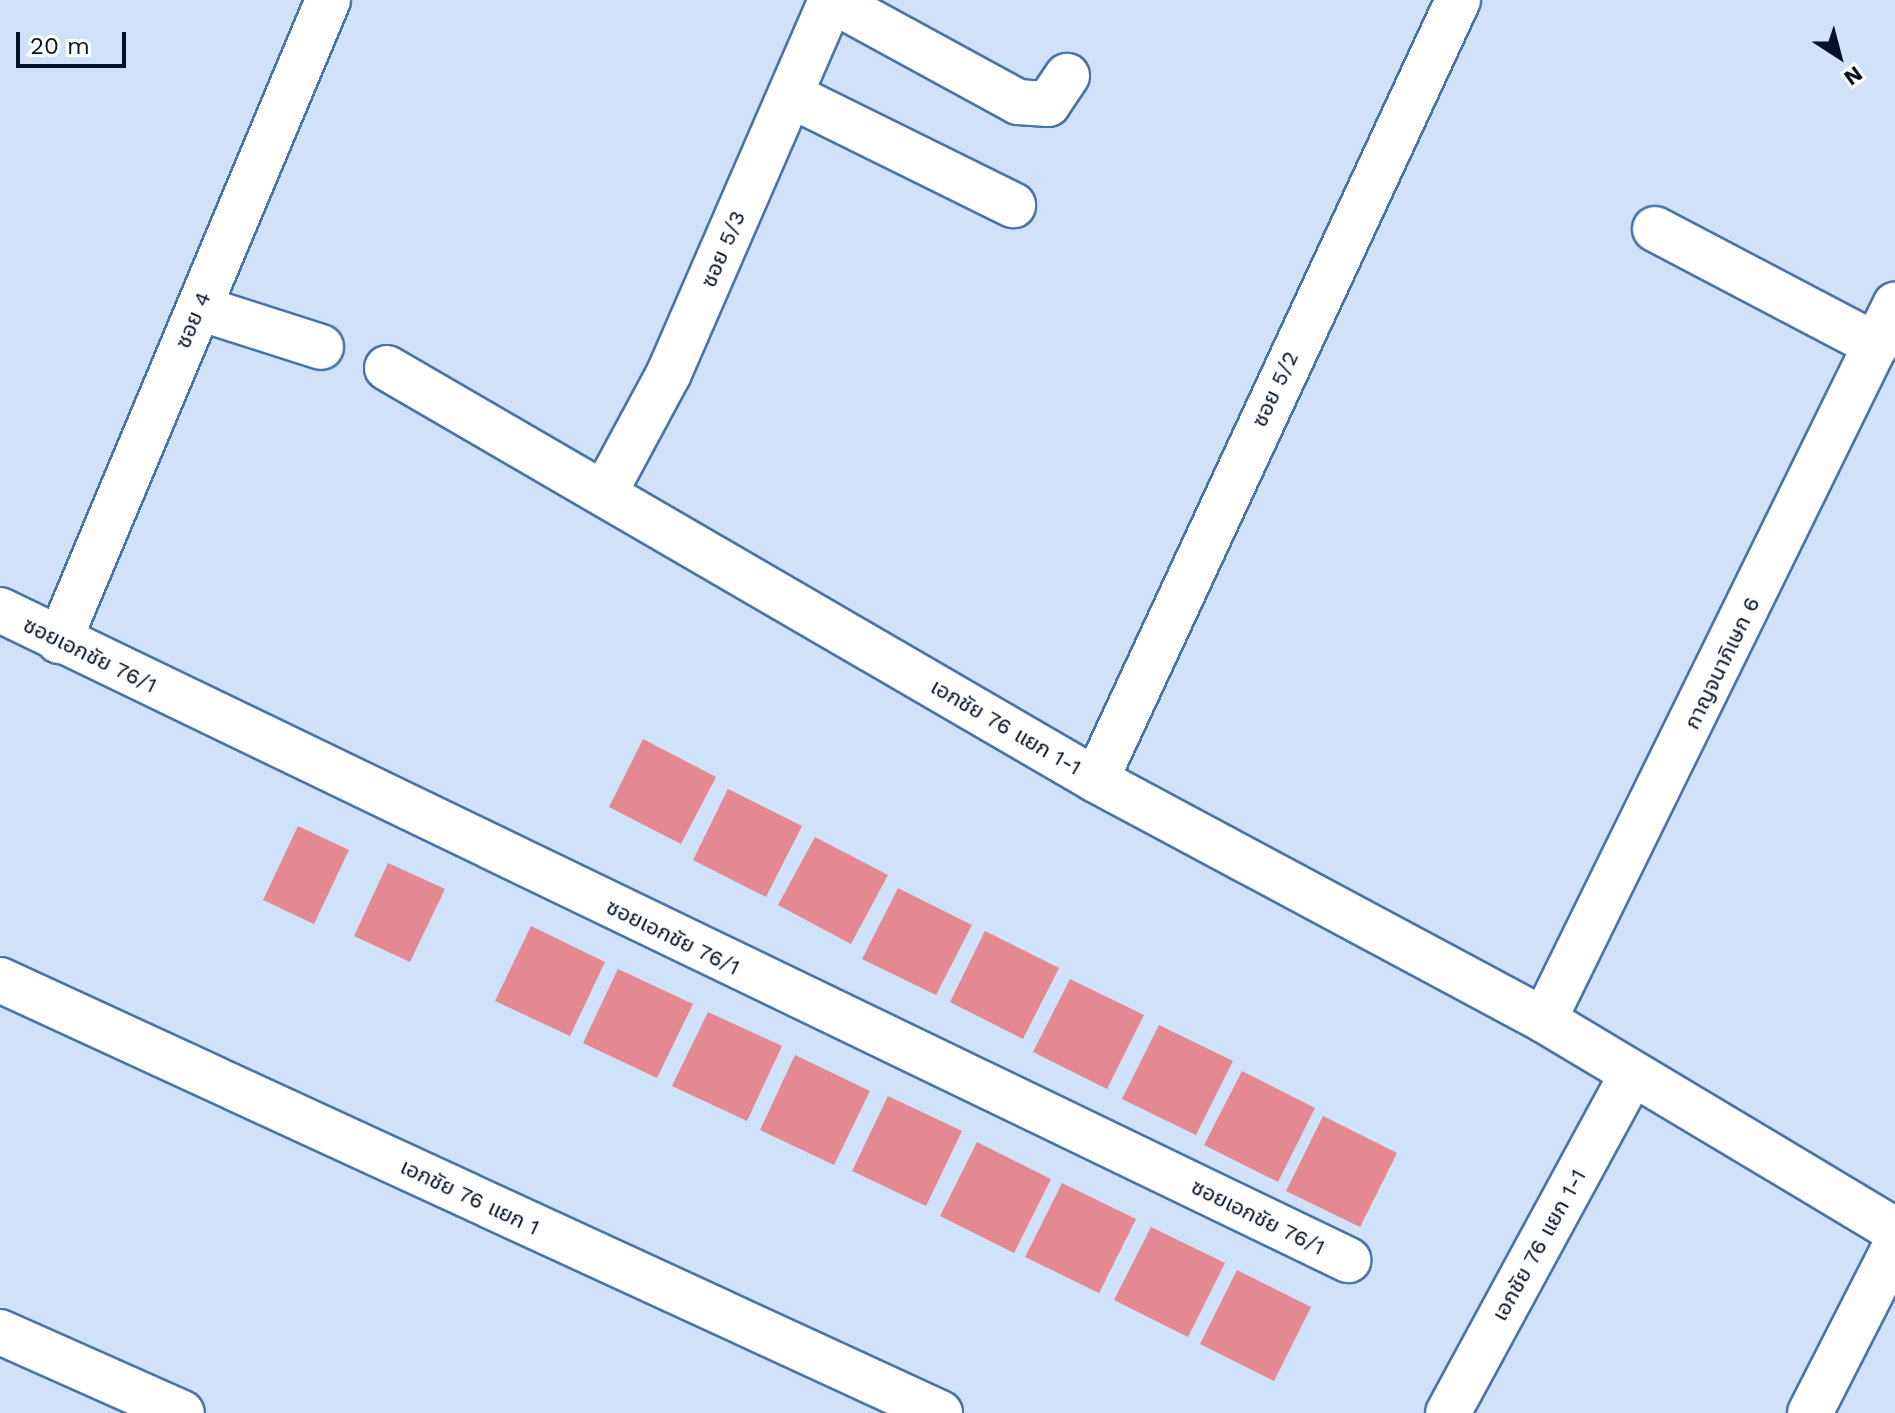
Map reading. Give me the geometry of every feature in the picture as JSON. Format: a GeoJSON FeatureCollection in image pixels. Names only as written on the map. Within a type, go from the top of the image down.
{"type":"FeatureCollection","features":[{"type":"Feature","properties":{"kind":"street","name":"ซอย 4"},"geometry":{"type":"LineString","coordinates":[[59,641],[328,0]]}},
{"type":"Feature","properties":{"kind":"street"},"geometry":{"type":"LineString","coordinates":[[831,0],[1018,102],[1048,104],[1067,76]]}},
{"type":"Feature","properties":{"kind":"street","name":"ซอย 5/3"},"geometry":{"type":"LineString","coordinates":[[605,492],[669,373],[831,0]]}},
{"type":"Feature","properties":{"kind":"street","name":"ซอย 5/2"},"geometry":{"type":"LineString","coordinates":[[1096,780],[1458,0]]}},
{"type":"Feature","properties":{"kind":"street"},"geometry":{"type":"LineString","coordinates":[[790,95],[1013,205]]}},
{"type":"Feature","properties":{"kind":"street"},"geometry":{"type":"LineString","coordinates":[[1655,229],[1876,345]]}},
{"type":"Feature","properties":{"kind":"street","name":"กาญจนาภิเษก 6"},"geometry":{"type":"LineString","coordinates":[[1544,1020],[1895,305]]}},
{"type":"Feature","properties":{"kind":"street"},"geometry":{"type":"LineString","coordinates":[[199,308],[321,347]]}},
{"type":"Feature","properties":{"kind":"street","name":"เอกชัย 76 แยก 1-1"},"geometry":{"type":"LineString","coordinates":[[387,368],[1096,780],[1544,1020],[1893,1253]]}},
{"type":"Feature","properties":{"kind":"street","name":"ซอยเอกชัย 76/1"},"geometry":{"type":"LineString","coordinates":[[0,610],[1348,1260]]}},
{"type":"Feature","properties":{"kind":"street","name":"เอกชัย 76 แยก 1"},"geometry":{"type":"LineString","coordinates":[[0,980],[940,1413]]}},
{"type":"Feature","properties":{"kind":"street","name":"เอกชัย 76 แยก 1-1"},"geometry":{"type":"LineString","coordinates":[[1448,1413],[1630,1078]]}},
{"type":"Feature","properties":{"kind":"street"},"geometry":{"type":"LineString","coordinates":[[1810,1413],[1893,1253]]}},
{"type":"Feature","properties":{"kind":"street"},"geometry":{"type":"LineString","coordinates":[[0,1332],[182,1413]]}},
{"type":"Feature","properties":{"kind":"building"},"geometry":{"type":"Polygon","coordinates":[[[643,739],[716,777],[681,844],[609,807],[643,739]]]}},
{"type":"Feature","properties":{"kind":"building"},"geometry":{"type":"Polygon","coordinates":[[[728,789],[802,826],[766,897],[693,860],[728,789]]]}},
{"type":"Feature","properties":{"kind":"building"},"geometry":{"type":"Polygon","coordinates":[[[298,826],[349,850],[314,924],[263,900],[298,826]]]}},
{"type":"Feature","properties":{"kind":"building"},"geometry":{"type":"Polygon","coordinates":[[[815,837],[888,875],[851,944],[778,905],[815,837]]]}},
{"type":"Feature","properties":{"kind":"building"},"geometry":{"type":"Polygon","coordinates":[[[388,863],[445,889],[410,962],[354,936],[388,863]]]}},
{"type":"Feature","properties":{"kind":"building"},"geometry":{"type":"Polygon","coordinates":[[[898,888],[972,925],[936,995],[862,959],[898,888]]]}},
{"type":"Feature","properties":{"kind":"building"},"geometry":{"type":"Polygon","coordinates":[[[531,926],[605,962],[570,1036],[495,1001],[531,926]]]}},
{"type":"Feature","properties":{"kind":"building"},"geometry":{"type":"Polygon","coordinates":[[[985,931],[1059,968],[1023,1039],[950,1002],[985,931]]]}},
{"type":"Feature","properties":{"kind":"building"},"geometry":{"type":"Polygon","coordinates":[[[618,969],[693,1004],[657,1078],[583,1043],[618,969]]]}},
{"type":"Feature","properties":{"kind":"building"},"geometry":{"type":"Polygon","coordinates":[[[1070,979],[1144,1015],[1107,1089],[1033,1052],[1070,979]]]}},
{"type":"Feature","properties":{"kind":"building"},"geometry":{"type":"Polygon","coordinates":[[[708,1012],[782,1046],[747,1121],[672,1086],[708,1012]]]}},
{"type":"Feature","properties":{"kind":"building"},"geometry":{"type":"Polygon","coordinates":[[[1159,1025],[1233,1061],[1196,1135],[1122,1099],[1159,1025]]]}},
{"type":"Feature","properties":{"kind":"building"},"geometry":{"type":"Polygon","coordinates":[[[795,1055],[870,1091],[834,1165],[760,1130],[795,1055]]]}},
{"type":"Feature","properties":{"kind":"building"},"geometry":{"type":"Polygon","coordinates":[[[1242,1071],[1315,1108],[1278,1182],[1204,1145],[1242,1071]]]}},
{"type":"Feature","properties":{"kind":"building"},"geometry":{"type":"Polygon","coordinates":[[[888,1096],[962,1131],[926,1206],[852,1171],[888,1096]]]}},
{"type":"Feature","properties":{"kind":"building"},"geometry":{"type":"Polygon","coordinates":[[[1323,1116],[1397,1153],[1360,1227],[1286,1191],[1323,1116]]]}},
{"type":"Feature","properties":{"kind":"building"},"geometry":{"type":"Polygon","coordinates":[[[977,1142],[1051,1179],[1014,1253],[940,1216],[977,1142]]]}},
{"type":"Feature","properties":{"kind":"building"},"geometry":{"type":"Polygon","coordinates":[[[1062,1183],[1136,1219],[1099,1293],[1025,1257],[1062,1183]]]}},
{"type":"Feature","properties":{"kind":"building"},"geometry":{"type":"Polygon","coordinates":[[[1151,1227],[1225,1263],[1188,1337],[1114,1300],[1151,1227]]]}},
{"type":"Feature","properties":{"kind":"building"},"geometry":{"type":"Polygon","coordinates":[[[1237,1270],[1311,1307],[1274,1381],[1200,1344],[1237,1270]]]}}]}
